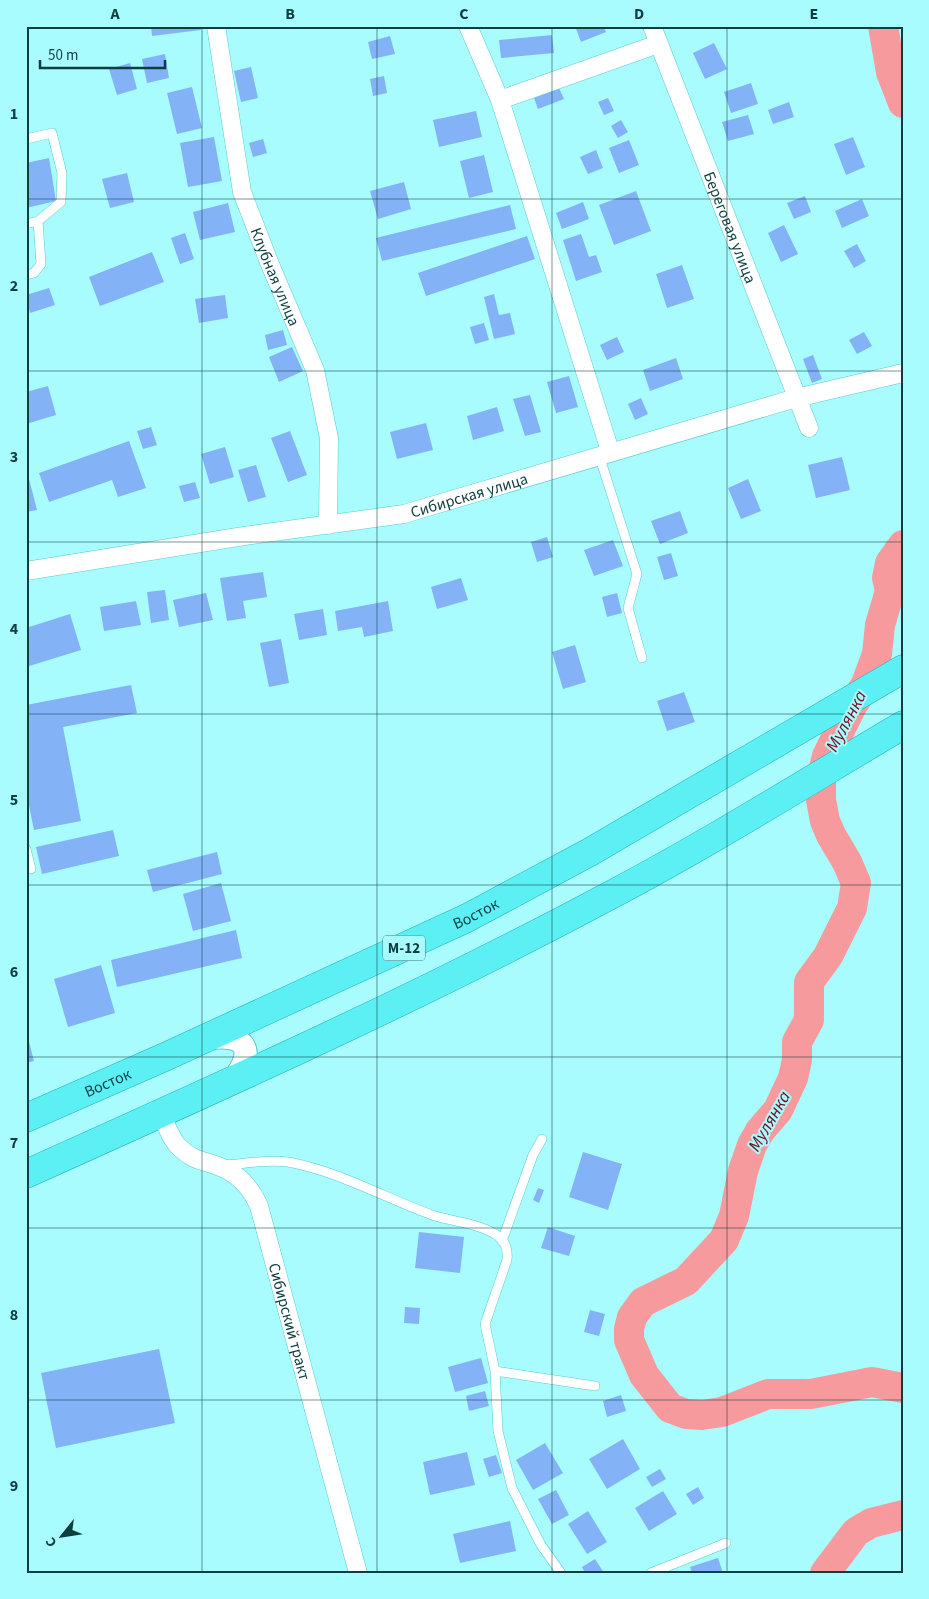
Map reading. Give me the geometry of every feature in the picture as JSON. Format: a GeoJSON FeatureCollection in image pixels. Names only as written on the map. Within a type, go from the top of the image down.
{"type":"FeatureCollection","features":[{"type":"Feature","properties":{"kind":"highway","name":"Восток"},"geometry":{"type":"LineString","coordinates":[[26,1118],[204,1039],[467,918],[590,852],[766,747],[903,669]]}},
{"type":"Feature","properties":{"kind":"highway"},"geometry":{"type":"LineString","coordinates":[[26,1174],[161,1114],[392,1006],[544,930],[610,896],[903,725]]}},
{"type":"Feature","properties":{"kind":"street","name":"Клубная улица"},"geometry":{"type":"LineString","coordinates":[[216,26],[242,192],[269,262],[315,370],[329,438],[328,525]]}},
{"type":"Feature","properties":{"kind":"street"},"geometry":{"type":"LineString","coordinates":[[468,26],[500,100],[604,453]]}},
{"type":"Feature","properties":{"kind":"street","name":"Береговая улица"},"geometry":{"type":"LineString","coordinates":[[652,26],[809,428]]}},
{"type":"Feature","properties":{"kind":"street"},"geometry":{"type":"LineString","coordinates":[[500,100],[658,44]]}},
{"type":"Feature","properties":{"kind":"street","name":"Сибирская улица"},"geometry":{"type":"LineString","coordinates":[[26,571],[404,514],[604,453],[796,398],[903,373]]}},
{"type":"Feature","properties":{"kind":"street"},"geometry":{"type":"LineString","coordinates":[[204,1039],[230,1037],[240,1040],[244,1045],[246,1051],[244,1064],[232,1081]]}},
{"type":"Feature","properties":{"kind":"street","name":"Сибирский тракт"},"geometry":{"type":"LineString","coordinates":[[161,1114],[178,1147],[192,1158],[218,1166],[238,1177],[252,1191],[259,1206],[358,1573]]}},
{"type":"Feature","properties":{"kind":"lane"},"geometry":{"type":"LineString","coordinates":[[26,139],[52,133],[62,173],[61,202],[38,221],[26,224]]}},
{"type":"Feature","properties":{"kind":"lane"},"geometry":{"type":"LineString","coordinates":[[26,275],[34,273],[42,264],[38,221]]}},
{"type":"Feature","properties":{"kind":"lane"},"geometry":{"type":"LineString","coordinates":[[604,453],[637,574],[628,608],[642,658]]}},
{"type":"Feature","properties":{"kind":"lane"},"geometry":{"type":"LineString","coordinates":[[26,849],[31,869]]}},
{"type":"Feature","properties":{"kind":"lane"},"geometry":{"type":"LineString","coordinates":[[502,1241],[533,1155],[542,1139]]}},
{"type":"Feature","properties":{"kind":"lane"},"geometry":{"type":"LineString","coordinates":[[218,1166],[274,1161],[302,1165],[343,1179],[435,1216],[492,1233],[502,1241],[506,1250],[507,1260],[485,1324],[495,1371],[498,1431],[512,1488],[541,1545],[561,1573]]}},
{"type":"Feature","properties":{"kind":"lane"},"geometry":{"type":"LineString","coordinates":[[495,1371],[595,1386]]}},
{"type":"Feature","properties":{"kind":"lane"},"geometry":{"type":"LineString","coordinates":[[651,1573],[726,1542]]}},
{"type":"Feature","properties":{"kind":"building"},"geometry":{"type":"Polygon","coordinates":[[[151,26],[200,26],[201,30],[152,36],[151,26]]]}},
{"type":"Feature","properties":{"kind":"building"},"geometry":{"type":"Polygon","coordinates":[[[575,26],[603,26],[606,32],[581,42],[575,26]]]}},
{"type":"Feature","properties":{"kind":"building"},"geometry":{"type":"Polygon","coordinates":[[[552,35],[554,53],[501,58],[499,40],[552,35]]]}},
{"type":"Feature","properties":{"kind":"building"},"geometry":{"type":"Polygon","coordinates":[[[390,36],[395,54],[372,59],[368,42],[390,36]]]}},
{"type":"Feature","properties":{"kind":"building"},"geometry":{"type":"Polygon","coordinates":[[[714,43],[727,69],[705,79],[693,53],[714,43]]]}},
{"type":"Feature","properties":{"kind":"building"},"geometry":{"type":"Polygon","coordinates":[[[165,54],[169,78],[147,83],[142,59],[165,54]]]}},
{"type":"Feature","properties":{"kind":"building"},"geometry":{"type":"Polygon","coordinates":[[[130,63],[137,89],[117,95],[109,69],[130,63]]]}},
{"type":"Feature","properties":{"kind":"building"},"geometry":{"type":"Polygon","coordinates":[[[251,67],[258,98],[241,102],[234,71],[251,67]]]}},
{"type":"Feature","properties":{"kind":"building"},"geometry":{"type":"Polygon","coordinates":[[[384,76],[387,93],[373,96],[370,79],[384,76]]]}},
{"type":"Feature","properties":{"kind":"building"},"geometry":{"type":"Polygon","coordinates":[[[751,83],[758,104],[731,113],[724,92],[751,83]]]}},
{"type":"Feature","properties":{"kind":"building"},"geometry":{"type":"Polygon","coordinates":[[[192,87],[202,128],[177,134],[167,93],[192,87]]]}},
{"type":"Feature","properties":{"kind":"building"},"geometry":{"type":"Polygon","coordinates":[[[559,88],[564,99],[538,109],[534,98],[559,88]]]}},
{"type":"Feature","properties":{"kind":"building"},"geometry":{"type":"Polygon","coordinates":[[[608,98],[614,111],[604,115],[598,102],[608,98]]]}},
{"type":"Feature","properties":{"kind":"building"},"geometry":{"type":"Polygon","coordinates":[[[789,102],[794,117],[773,124],[768,110],[789,102]]]}},
{"type":"Feature","properties":{"kind":"building"},"geometry":{"type":"Polygon","coordinates":[[[476,111],[482,137],[439,147],[433,120],[476,111]]]}},
{"type":"Feature","properties":{"kind":"building"},"geometry":{"type":"Polygon","coordinates":[[[748,115],[754,134],[728,141],[722,122],[748,115]]]}},
{"type":"Feature","properties":{"kind":"building"},"geometry":{"type":"Polygon","coordinates":[[[621,120],[628,132],[618,138],[611,126],[621,120]]]}},
{"type":"Feature","properties":{"kind":"building"},"geometry":{"type":"Polygon","coordinates":[[[214,137],[222,181],[188,187],[180,143],[214,137]]]}},
{"type":"Feature","properties":{"kind":"building"},"geometry":{"type":"Polygon","coordinates":[[[853,137],[865,167],[846,175],[834,144],[853,137]]]}},
{"type":"Feature","properties":{"kind":"building"},"geometry":{"type":"Polygon","coordinates":[[[263,139],[267,153],[253,157],[249,143],[263,139]]]}},
{"type":"Feature","properties":{"kind":"building"},"geometry":{"type":"Polygon","coordinates":[[[629,140],[639,165],[619,173],[609,148],[629,140]]]}},
{"type":"Feature","properties":{"kind":"building"},"geometry":{"type":"Polygon","coordinates":[[[596,150],[603,168],[588,174],[580,157],[596,150]]]}},
{"type":"Feature","properties":{"kind":"building"},"geometry":{"type":"Polygon","coordinates":[[[484,155],[493,192],[469,198],[460,161],[484,155]]]}},
{"type":"Feature","properties":{"kind":"building"},"geometry":{"type":"Polygon","coordinates":[[[49,158],[56,201],[26,208],[26,163],[49,158]]]}},
{"type":"Feature","properties":{"kind":"building"},"geometry":{"type":"Polygon","coordinates":[[[127,173],[134,202],[110,208],[102,179],[127,173]]]}},
{"type":"Feature","properties":{"kind":"building"},"geometry":{"type":"Polygon","coordinates":[[[404,182],[411,209],[378,219],[370,191],[404,182]]]}},
{"type":"Feature","properties":{"kind":"building"},"geometry":{"type":"Polygon","coordinates":[[[636,191],[651,231],[614,245],[599,205],[636,191]]]}},
{"type":"Feature","properties":{"kind":"building"},"geometry":{"type":"Polygon","coordinates":[[[805,196],[811,212],[794,219],[787,203],[805,196]]]}},
{"type":"Feature","properties":{"kind":"building"},"geometry":{"type":"Polygon","coordinates":[[[862,199],[869,216],[842,228],[835,211],[862,199]]]}},
{"type":"Feature","properties":{"kind":"building"},"geometry":{"type":"Polygon","coordinates":[[[583,202],[589,219],[562,229],[556,213],[583,202]]]}},
{"type":"Feature","properties":{"kind":"building"},"geometry":{"type":"Polygon","coordinates":[[[228,203],[235,232],[200,240],[193,212],[228,203]]]}},
{"type":"Feature","properties":{"kind":"building"},"geometry":{"type":"Polygon","coordinates":[[[510,205],[516,229],[382,261],[376,238],[510,205]]]}},
{"type":"Feature","properties":{"kind":"building"},"geometry":{"type":"Polygon","coordinates":[[[784,225],[798,254],[781,262],[768,233],[784,225]]]}},
{"type":"Feature","properties":{"kind":"building"},"geometry":{"type":"Polygon","coordinates":[[[185,233],[194,259],[180,264],[171,238],[185,233]]]}},
{"type":"Feature","properties":{"kind":"building"},"geometry":{"type":"Polygon","coordinates":[[[581,234],[589,257],[596,255],[602,272],[576,281],[563,240],[581,234]]]}},
{"type":"Feature","properties":{"kind":"building"},"geometry":{"type":"Polygon","coordinates":[[[527,236],[535,259],[426,296],[418,273],[527,236]]]}},
{"type":"Feature","properties":{"kind":"building"},"geometry":{"type":"Polygon","coordinates":[[[857,244],[866,261],[854,268],[844,251],[857,244]]]}},
{"type":"Feature","properties":{"kind":"building"},"geometry":{"type":"Polygon","coordinates":[[[152,252],[164,282],[100,306],[89,277],[152,252]]]}},
{"type":"Feature","properties":{"kind":"building"},"geometry":{"type":"Polygon","coordinates":[[[682,265],[694,299],[667,308],[656,274],[682,265]]]}},
{"type":"Feature","properties":{"kind":"building"},"geometry":{"type":"Polygon","coordinates":[[[49,288],[55,305],[30,313],[26,295],[49,288]]]}},
{"type":"Feature","properties":{"kind":"building"},"geometry":{"type":"Polygon","coordinates":[[[494,294],[499,315],[510,313],[515,334],[494,339],[484,297],[494,294]]]}},
{"type":"Feature","properties":{"kind":"building"},"geometry":{"type":"Polygon","coordinates":[[[225,295],[228,318],[199,323],[195,299],[225,295]]]}},
{"type":"Feature","properties":{"kind":"building"},"geometry":{"type":"Polygon","coordinates":[[[484,323],[489,340],[475,344],[470,327],[484,323]]]}},
{"type":"Feature","properties":{"kind":"building"},"geometry":{"type":"Polygon","coordinates":[[[283,330],[287,345],[268,350],[265,335],[283,330]]]}},
{"type":"Feature","properties":{"kind":"building"},"geometry":{"type":"Polygon","coordinates":[[[864,332],[872,346],[857,354],[849,340],[864,332]]]}},
{"type":"Feature","properties":{"kind":"building"},"geometry":{"type":"Polygon","coordinates":[[[617,337],[624,352],[607,360],[600,345],[617,337]]]}},
{"type":"Feature","properties":{"kind":"building"},"geometry":{"type":"Polygon","coordinates":[[[292,347],[303,371],[279,382],[269,357],[292,347]]]}},
{"type":"Feature","properties":{"kind":"building"},"geometry":{"type":"Polygon","coordinates":[[[813,355],[822,379],[812,383],[803,359],[813,355]]]}},
{"type":"Feature","properties":{"kind":"building"},"geometry":{"type":"Polygon","coordinates":[[[676,358],[683,379],[650,391],[643,370],[676,358]]]}},
{"type":"Feature","properties":{"kind":"building"},"geometry":{"type":"Polygon","coordinates":[[[569,376],[578,407],[556,413],[547,382],[569,376]]]}},
{"type":"Feature","properties":{"kind":"building"},"geometry":{"type":"Polygon","coordinates":[[[48,386],[56,415],[26,424],[26,392],[48,386]]]}},
{"type":"Feature","properties":{"kind":"building"},"geometry":{"type":"Polygon","coordinates":[[[530,395],[541,432],[525,436],[513,399],[530,395]]]}},
{"type":"Feature","properties":{"kind":"building"},"geometry":{"type":"Polygon","coordinates":[[[641,398],[648,414],[635,420],[628,404],[641,398]]]}},
{"type":"Feature","properties":{"kind":"building"},"geometry":{"type":"Polygon","coordinates":[[[497,407],[504,431],[473,440],[467,416],[497,407]]]}},
{"type":"Feature","properties":{"kind":"building"},"geometry":{"type":"Polygon","coordinates":[[[426,423],[433,450],[397,459],[390,432],[426,423]]]}},
{"type":"Feature","properties":{"kind":"building"},"geometry":{"type":"Polygon","coordinates":[[[151,427],[157,445],[143,449],[137,431],[151,427]]]}},
{"type":"Feature","properties":{"kind":"building"},"geometry":{"type":"Polygon","coordinates":[[[290,431],[307,475],[288,482],[271,438],[290,431]]]}},
{"type":"Feature","properties":{"kind":"building"},"geometry":{"type":"Polygon","coordinates":[[[129,441],[146,488],[118,497],[112,480],[49,502],[39,473],[129,441]]]}},
{"type":"Feature","properties":{"kind":"building"},"geometry":{"type":"Polygon","coordinates":[[[225,447],[234,477],[210,484],[201,454],[225,447]]]}},
{"type":"Feature","properties":{"kind":"building"},"geometry":{"type":"Polygon","coordinates":[[[842,457],[850,490],[816,498],[808,465],[842,457]]]}},
{"type":"Feature","properties":{"kind":"building"},"geometry":{"type":"Polygon","coordinates":[[[256,465],[266,497],[248,502],[238,470],[256,465]]]}},
{"type":"Feature","properties":{"kind":"building"},"geometry":{"type":"Polygon","coordinates":[[[28,475],[37,510],[26,512],[26,476],[28,475]]]}},
{"type":"Feature","properties":{"kind":"building"},"geometry":{"type":"Polygon","coordinates":[[[748,479],[761,511],[741,519],[728,488],[748,479]]]}},
{"type":"Feature","properties":{"kind":"building"},"geometry":{"type":"Polygon","coordinates":[[[195,482],[200,498],[184,502],[179,486],[195,482]]]}},
{"type":"Feature","properties":{"kind":"building"},"geometry":{"type":"Polygon","coordinates":[[[680,511],[688,533],[660,544],[651,521],[680,511]]]}},
{"type":"Feature","properties":{"kind":"building"},"geometry":{"type":"Polygon","coordinates":[[[547,537],[553,557],[537,562],[531,542],[547,537]]]}},
{"type":"Feature","properties":{"kind":"building"},"geometry":{"type":"Polygon","coordinates":[[[613,540],[623,566],[594,576],[584,550],[613,540]]]}},
{"type":"Feature","properties":{"kind":"building"},"geometry":{"type":"Polygon","coordinates":[[[671,553],[678,576],[664,580],[657,557],[671,553]]]}},
{"type":"Feature","properties":{"kind":"building"},"geometry":{"type":"Polygon","coordinates":[[[263,572],[267,597],[243,601],[246,618],[227,621],[220,578],[263,572]]]}},
{"type":"Feature","properties":{"kind":"building"},"geometry":{"type":"Polygon","coordinates":[[[461,578],[468,600],[437,609],[431,587],[461,578]]]}},
{"type":"Feature","properties":{"kind":"building"},"geometry":{"type":"Polygon","coordinates":[[[165,590],[169,620],[151,623],[147,592],[165,590]]]}},
{"type":"Feature","properties":{"kind":"building"},"geometry":{"type":"Polygon","coordinates":[[[206,593],[213,620],[179,627],[173,600],[206,593]]]}},
{"type":"Feature","properties":{"kind":"building"},"geometry":{"type":"Polygon","coordinates":[[[617,593],[622,613],[607,617],[602,597],[617,593]]]}},
{"type":"Feature","properties":{"kind":"building"},"geometry":{"type":"Polygon","coordinates":[[[136,601],[141,625],[104,631],[100,607],[136,601]]]}},
{"type":"Feature","properties":{"kind":"building"},"geometry":{"type":"Polygon","coordinates":[[[388,601],[393,631],[364,637],[362,627],[338,631],[335,611],[388,601]]]}},
{"type":"Feature","properties":{"kind":"building"},"geometry":{"type":"Polygon","coordinates":[[[323,609],[327,635],[299,640],[294,614],[323,609]]]}},
{"type":"Feature","properties":{"kind":"building"},"geometry":{"type":"Polygon","coordinates":[[[70,614],[81,650],[26,667],[26,628],[70,614]]]}},
{"type":"Feature","properties":{"kind":"building"},"geometry":{"type":"Polygon","coordinates":[[[281,639],[289,683],[269,687],[260,643],[281,639]]]}},
{"type":"Feature","properties":{"kind":"building"},"geometry":{"type":"Polygon","coordinates":[[[575,645],[586,682],[563,689],[552,652],[575,645]]]}},
{"type":"Feature","properties":{"kind":"building"},"geometry":{"type":"Polygon","coordinates":[[[131,685],[137,713],[63,727],[81,821],[34,830],[26,791],[26,705],[131,685]]]}},
{"type":"Feature","properties":{"kind":"building"},"geometry":{"type":"Polygon","coordinates":[[[684,692],[695,722],[667,731],[657,701],[684,692]]]}},
{"type":"Feature","properties":{"kind":"building"},"geometry":{"type":"Polygon","coordinates":[[[113,830],[119,856],[42,874],[36,847],[113,830]]]}},
{"type":"Feature","properties":{"kind":"building"},"geometry":{"type":"Polygon","coordinates":[[[217,852],[222,874],[153,892],[147,870],[217,852]]]}},
{"type":"Feature","properties":{"kind":"building"},"geometry":{"type":"Polygon","coordinates":[[[221,883],[231,921],[193,931],[183,894],[221,883]]]}},
{"type":"Feature","properties":{"kind":"building"},"geometry":{"type":"Polygon","coordinates":[[[236,930],[242,958],[117,987],[111,960],[236,930]]]}},
{"type":"Feature","properties":{"kind":"building"},"geometry":{"type":"Polygon","coordinates":[[[101,965],[115,1013],[68,1027],[54,979],[101,965]]]}},
{"type":"Feature","properties":{"kind":"building"},"geometry":{"type":"Polygon","coordinates":[[[26,1030],[34,1061],[26,1063],[26,1030]]]}},
{"type":"Feature","properties":{"kind":"building"},"geometry":{"type":"Polygon","coordinates":[[[583,1152],[622,1164],[608,1210],[569,1197],[583,1152]]]}},
{"type":"Feature","properties":{"kind":"building"},"geometry":{"type":"Polygon","coordinates":[[[538,1188],[544,1190],[539,1203],[533,1200],[538,1188]]]}},
{"type":"Feature","properties":{"kind":"building"},"geometry":{"type":"Polygon","coordinates":[[[548,1227],[575,1236],[569,1256],[541,1248],[548,1227]]]}},
{"type":"Feature","properties":{"kind":"building"},"geometry":{"type":"Polygon","coordinates":[[[419,1232],[464,1237],[460,1273],[415,1268],[419,1232]]]}},
{"type":"Feature","properties":{"kind":"building"},"geometry":{"type":"Polygon","coordinates":[[[405,1307],[420,1308],[419,1324],[404,1323],[405,1307]]]}},
{"type":"Feature","properties":{"kind":"building"},"geometry":{"type":"Polygon","coordinates":[[[590,1310],[605,1314],[599,1336],[584,1332],[590,1310]]]}},
{"type":"Feature","properties":{"kind":"building"},"geometry":{"type":"Polygon","coordinates":[[[159,1349],[175,1423],[56,1448],[41,1373],[159,1349]]]}},
{"type":"Feature","properties":{"kind":"building"},"geometry":{"type":"Polygon","coordinates":[[[481,1358],[488,1383],[455,1392],[448,1367],[481,1358]]]}},
{"type":"Feature","properties":{"kind":"building"},"geometry":{"type":"Polygon","coordinates":[[[485,1391],[489,1406],[469,1411],[466,1396],[485,1391]]]}},
{"type":"Feature","properties":{"kind":"building"},"geometry":{"type":"Polygon","coordinates":[[[621,1395],[626,1411],[607,1417],[603,1401],[621,1395]]]}},
{"type":"Feature","properties":{"kind":"building"},"geometry":{"type":"Polygon","coordinates":[[[623,1439],[640,1469],[607,1489],[589,1459],[623,1439]]]}},
{"type":"Feature","properties":{"kind":"building"},"geometry":{"type":"Polygon","coordinates":[[[545,1443],[563,1473],[533,1490],[516,1460],[545,1443]]]}},
{"type":"Feature","properties":{"kind":"building"},"geometry":{"type":"Polygon","coordinates":[[[467,1452],[475,1485],[430,1495],[423,1462],[467,1452]]]}},
{"type":"Feature","properties":{"kind":"building"},"geometry":{"type":"Polygon","coordinates":[[[496,1455],[502,1473],[489,1477],[483,1459],[496,1455]]]}},
{"type":"Feature","properties":{"kind":"building"},"geometry":{"type":"Polygon","coordinates":[[[660,1469],[666,1479],[652,1487],[646,1477],[660,1469]]]}},
{"type":"Feature","properties":{"kind":"building"},"geometry":{"type":"Polygon","coordinates":[[[698,1487],[704,1498],[693,1505],[686,1494],[698,1487]]]}},
{"type":"Feature","properties":{"kind":"building"},"geometry":{"type":"Polygon","coordinates":[[[556,1490],[569,1515],[552,1524],[538,1499],[556,1490]]]}},
{"type":"Feature","properties":{"kind":"building"},"geometry":{"type":"Polygon","coordinates":[[[663,1491],[677,1514],[649,1531],[635,1508],[663,1491]]]}},
{"type":"Feature","properties":{"kind":"building"},"geometry":{"type":"Polygon","coordinates":[[[588,1511],[607,1542],[587,1554],[568,1524],[588,1511]]]}},
{"type":"Feature","properties":{"kind":"building"},"geometry":{"type":"Polygon","coordinates":[[[510,1521],[516,1551],[460,1563],[453,1534],[510,1521]]]}},
{"type":"Feature","properties":{"kind":"building"},"geometry":{"type":"Polygon","coordinates":[[[718,1558],[723,1573],[692,1573],[690,1567],[718,1558]]]}},
{"type":"Feature","properties":{"kind":"building"},"geometry":{"type":"Polygon","coordinates":[[[595,1559],[604,1573],[585,1573],[582,1567],[595,1559]]]}},
{"type":"Feature","properties":{"kind":"waterway","name":"Мулянка"},"geometry":{"type":"LineString","coordinates":[[883,26],[891,72],[903,103]]}},
{"type":"Feature","properties":{"kind":"waterway","name":"Мулянка"},"geometry":{"type":"LineString","coordinates":[[903,545],[890,563],[887,578],[890,591],[880,625],[877,654],[866,684],[852,706],[827,756],[821,780],[821,800],[825,821],[856,883],[852,908],[828,956],[809,982],[809,1020],[797,1042],[797,1060],[793,1078],[778,1110],[760,1131],[752,1145],[743,1171],[734,1216],[724,1240],[686,1281],[643,1302],[632,1317],[629,1329],[629,1340],[644,1375],[670,1408],[686,1414],[702,1415],[722,1412],[768,1394],[811,1394],[872,1382],[903,1388]]}},
{"type":"Feature","properties":{"kind":"waterway","name":"Мулянка"},"geometry":{"type":"LineString","coordinates":[[825,1573],[856,1532],[871,1523],[903,1515]]}}]}
